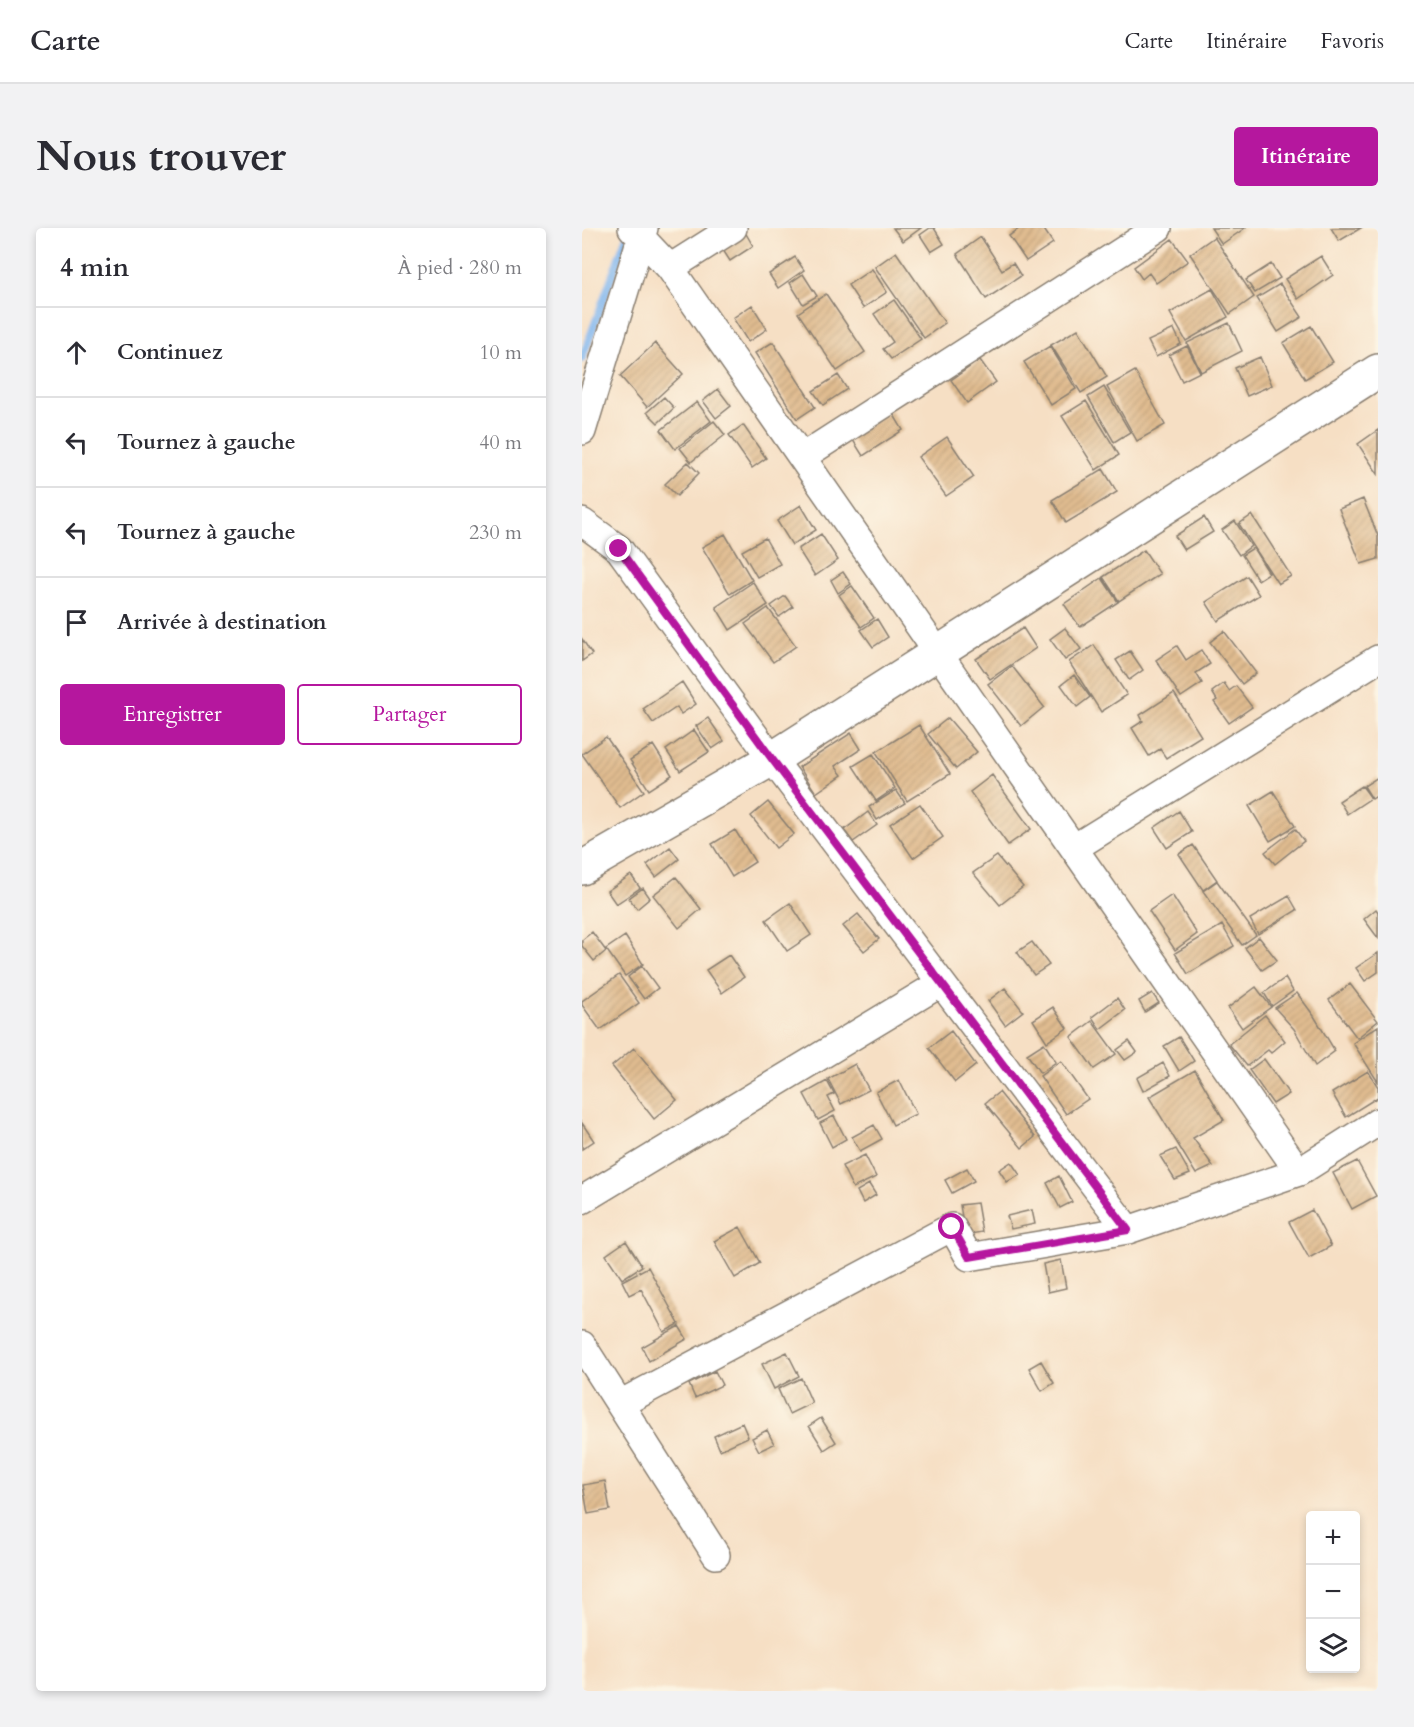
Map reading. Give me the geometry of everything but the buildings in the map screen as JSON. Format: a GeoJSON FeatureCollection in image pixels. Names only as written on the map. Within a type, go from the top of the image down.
{"type":"FeatureCollection","features":[{"type":"Feature","properties":{"kind":"street"},"geometry":{"type":"LineString","coordinates":[[670,268],[733,228]]}},
{"type":"Feature","properties":{"kind":"street"},"geometry":{"type":"LineString","coordinates":[[802,457],[1158,228]]}},
{"type":"Feature","properties":{"kind":"street"},"geometry":{"type":"LineString","coordinates":[[639,231],[670,268],[1299,1172]]}},
{"type":"Feature","properties":{"kind":"street"},"geometry":{"type":"LineString","coordinates":[[582,431],[639,231]]}},
{"type":"Feature","properties":{"kind":"street"},"geometry":{"type":"LineString","coordinates":[[582,867],[772,759],[1378,371]]}},
{"type":"Feature","properties":{"kind":"street"},"geometry":{"type":"LineString","coordinates":[[582,522],[619,549],[772,759],[1128,1230]]}},
{"type":"Feature","properties":{"kind":"street"},"geometry":{"type":"LineString","coordinates":[[1074,848],[1378,658]]}},
{"type":"Feature","properties":{"kind":"street"},"geometry":{"type":"LineString","coordinates":[[582,1200],[941,983]]}},
{"type":"Feature","properties":{"kind":"street"},"geometry":{"type":"LineString","coordinates":[[620,1404],[952,1227],[969,1257],[1128,1230],[1299,1172],[1378,1122]]}},
{"type":"Feature","properties":{"kind":"street"},"geometry":{"type":"LineString","coordinates":[[582,1345],[716,1555]]}},
{"type":"Feature","properties":{"kind":"waterway"},"geometry":{"type":"LineString","coordinates":[[582,359],[628,233]]}},
{"type":"Feature","properties":{"kind":"route"},"geometry":{"type":"LineString","coordinates":[[619,549],[772,759],[1128,1230],[969,1257],[952,1227]]}}]}
